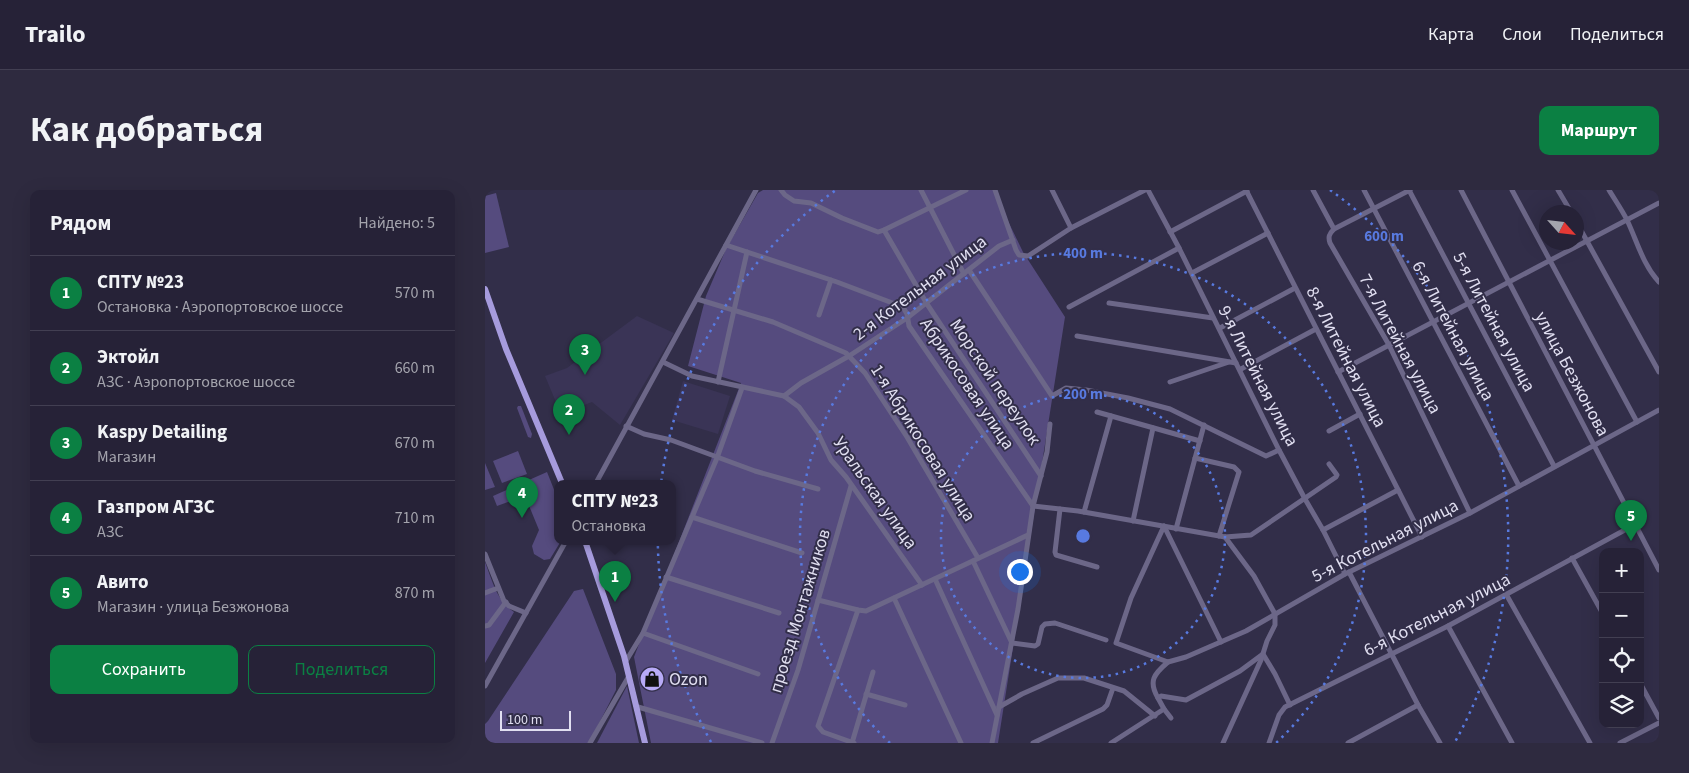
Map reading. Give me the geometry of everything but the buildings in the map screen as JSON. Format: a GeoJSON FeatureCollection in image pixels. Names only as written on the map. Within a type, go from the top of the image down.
{"type":"FeatureCollection","features":[{"type":"Feature","properties":{"kind":"main road"},"geometry":{"type":"LineString","coordinates":[[485,288],[506,349],[561,480]]}},
{"type":"Feature","properties":{"kind":"main road"},"geometry":{"type":"LineString","coordinates":[[586,545],[625,661],[645,743]]}},
{"type":"Feature","properties":{"kind":"street"},"geometry":{"type":"LineString","coordinates":[[598,480],[756,190]]}},
{"type":"Feature","properties":{"kind":"street"},"geometry":{"type":"LineString","coordinates":[[781,190],[793,201],[811,203],[878,232],[966,190]]}},
{"type":"Feature","properties":{"kind":"street"},"geometry":{"type":"LineString","coordinates":[[921,190],[966,272],[1052,396],[1066,388],[1128,398],[1170,409],[1266,456],[1279,450]]}},
{"type":"Feature","properties":{"kind":"street"},"geometry":{"type":"LineString","coordinates":[[995,190],[1013,240]]}},
{"type":"Feature","properties":{"kind":"street"},"geometry":{"type":"LineString","coordinates":[[1052,190],[1071,228]]}},
{"type":"Feature","properties":{"kind":"street","name":"2-я Котельная улица"},"geometry":{"type":"LineString","coordinates":[[784,396],[801,383],[849,356],[907,318],[999,246],[1013,240],[1019,255],[1028,256],[1071,228],[1146,190]]}},
{"type":"Feature","properties":{"kind":"street","name":"9-я Литейная улица"},"geometry":{"type":"LineString","coordinates":[[1146,190],[1192,273],[1305,499],[1440,743]]}},
{"type":"Feature","properties":{"kind":"street"},"geometry":{"type":"LineString","coordinates":[[1170,232],[1247,190]]}},
{"type":"Feature","properties":{"kind":"street","name":"8-я Литейная улица"},"geometry":{"type":"LineString","coordinates":[[1247,190],[1422,537]]}},
{"type":"Feature","properties":{"kind":"street","name":"7-я Литейная улица"},"geometry":{"type":"LineString","coordinates":[[1313,190],[1334,229],[1330,233],[1330,243],[1389,345],[1470,512]]}},
{"type":"Feature","properties":{"kind":"street","name":"6-я Литейная улица"},"geometry":{"type":"LineString","coordinates":[[1363,190],[1519,486]]}},
{"type":"Feature","properties":{"kind":"street"},"geometry":{"type":"LineString","coordinates":[[1334,229],[1409,190]]}},
{"type":"Feature","properties":{"kind":"street","name":"5-я Литейная улица"},"geometry":{"type":"LineString","coordinates":[[1409,190],[1555,466]]}},
{"type":"Feature","properties":{"kind":"street","name":"улица Безжонова"},"geometry":{"type":"LineString","coordinates":[[1461,190],[1659,570]]}},
{"type":"Feature","properties":{"kind":"street"},"geometry":{"type":"LineString","coordinates":[[1512,190],[1637,422]]}},
{"type":"Feature","properties":{"kind":"street"},"geometry":{"type":"LineString","coordinates":[[1558,190],[1567,205]]}},
{"type":"Feature","properties":{"kind":"street"},"geometry":{"type":"LineString","coordinates":[[1609,190],[1627,220],[1641,254],[1659,282]]}},
{"type":"Feature","properties":{"kind":"street"},"geometry":{"type":"LineString","coordinates":[[1338,372],[1659,203]]}},
{"type":"Feature","properties":{"kind":"street","name":"Морской переулок"},"geometry":{"type":"LineString","coordinates":[[885,230],[927,304],[1041,476]]}},
{"type":"Feature","properties":{"kind":"street"},"geometry":{"type":"LineString","coordinates":[[1192,273],[1268,232]]}},
{"type":"Feature","properties":{"kind":"street"},"geometry":{"type":"LineString","coordinates":[[1584,236],[1659,372]]}},
{"type":"Feature","properties":{"kind":"street","name":"Абрикосовая улица"},"geometry":{"type":"LineString","coordinates":[[726,245],[831,280],[903,307],[909,326],[1033,506]]}},
{"type":"Feature","properties":{"kind":"street"},"geometry":{"type":"LineString","coordinates":[[1069,307],[1179,248]]}},
{"type":"Feature","properties":{"kind":"street"},"geometry":{"type":"LineString","coordinates":[[718,382],[747,252]]}},
{"type":"Feature","properties":{"kind":"street"},"geometry":{"type":"LineString","coordinates":[[819,315],[831,280]]}},
{"type":"Feature","properties":{"kind":"street"},"geometry":{"type":"LineString","coordinates":[[1220,328],[1295,288]]}},
{"type":"Feature","properties":{"kind":"street","name":"1-я Абрикосовая улица"},"geometry":{"type":"LineString","coordinates":[[697,299],[809,337],[846,353],[865,373],[907,437],[975,559],[1012,643]]}},
{"type":"Feature","properties":{"kind":"street"},"geometry":{"type":"LineString","coordinates":[[1109,303],[1213,318]]}},
{"type":"Feature","properties":{"kind":"street"},"geometry":{"type":"LineString","coordinates":[[1241,369],[1316,328]]}},
{"type":"Feature","properties":{"kind":"street"},"geometry":{"type":"LineString","coordinates":[[1077,336],[1236,363]]}},
{"type":"Feature","properties":{"kind":"street"},"geometry":{"type":"LineString","coordinates":[[663,362],[692,376],[784,396]]}},
{"type":"Feature","properties":{"kind":"street"},"geometry":{"type":"LineString","coordinates":[[1170,382],[1230,362]]}},
{"type":"Feature","properties":{"kind":"street"},"geometry":{"type":"LineString","coordinates":[[625,661],[643,633],[667,577],[717,458],[742,388]]}},
{"type":"Feature","properties":{"kind":"street","name":"Уральская улица"},"geometry":{"type":"LineString","coordinates":[[784,396],[799,407],[809,420],[818,433],[831,460],[922,585]]}},
{"type":"Feature","properties":{"kind":"street","name":"5-я Котельная улица"},"geometry":{"type":"LineString","coordinates":[[1168,662],[1186,657],[1246,631],[1347,573],[1470,512],[1659,410]]}},
{"type":"Feature","properties":{"kind":"street"},"geometry":{"type":"LineString","coordinates":[[1097,412],[1200,441]]}},
{"type":"Feature","properties":{"kind":"street"},"geometry":{"type":"LineString","coordinates":[[1329,431],[1360,414]]}},
{"type":"Feature","properties":{"kind":"street"},"geometry":{"type":"LineString","coordinates":[[1084,512],[1111,416]]}},
{"type":"Feature","properties":{"kind":"street"},"geometry":{"type":"LineString","coordinates":[[992,743],[1019,609],[1028,535],[1033,506],[1047,452],[1050,424]]}},
{"type":"Feature","properties":{"kind":"street"},"geometry":{"type":"LineString","coordinates":[[626,426],[645,434],[671,440],[717,458],[818,489]]}},
{"type":"Feature","properties":{"kind":"street"},"geometry":{"type":"LineString","coordinates":[[1176,529],[1204,426]]}},
{"type":"Feature","properties":{"kind":"street"},"geometry":{"type":"LineString","coordinates":[[1133,521],[1153,428]]}},
{"type":"Feature","properties":{"kind":"street"},"geometry":{"type":"LineString","coordinates":[[1195,458],[1235,467],[1239,472],[1222,537]]}},
{"type":"Feature","properties":{"kind":"street"},"geometry":{"type":"LineString","coordinates":[[1033,506],[1084,512],[1222,537],[1251,535],[1336,477],[1337,475],[1329,464]]}},
{"type":"Feature","properties":{"kind":"street","name":"проезд Монтажников"},"geometry":{"type":"LineString","coordinates":[[772,743],[798,670],[851,486]]}},
{"type":"Feature","properties":{"kind":"street"},"geometry":{"type":"LineString","coordinates":[[1323,530],[1398,490]]}},
{"type":"Feature","properties":{"kind":"street"},"geometry":{"type":"LineString","coordinates":[[1059,509],[1056,555],[1097,566]]}},
{"type":"Feature","properties":{"kind":"street"},"geometry":{"type":"LineString","coordinates":[[692,516],[802,553]]}},
{"type":"Feature","properties":{"kind":"street","name":"6-я Котельная улица"},"geometry":{"type":"LineString","coordinates":[[1269,743],[1279,715],[1285,707],[1449,626],[1634,524]]}},
{"type":"Feature","properties":{"kind":"street"},"geometry":{"type":"LineString","coordinates":[[1163,526],[1221,642]]}},
{"type":"Feature","properties":{"kind":"street"},"geometry":{"type":"LineString","coordinates":[[1163,526],[1131,598],[1116,643],[1168,662]]}},
{"type":"Feature","properties":{"kind":"street"},"geometry":{"type":"LineString","coordinates":[[818,600],[866,611],[1028,535]]}},
{"type":"Feature","properties":{"kind":"street"},"geometry":{"type":"LineString","coordinates":[[1222,537],[1254,576],[1275,614],[1275,625],[1223,743]]}},
{"type":"Feature","properties":{"kind":"street"},"geometry":{"type":"LineString","coordinates":[[485,686],[563,545]]}},
{"type":"Feature","properties":{"kind":"street"},"geometry":{"type":"LineString","coordinates":[[485,554],[487,563],[506,602],[509,606],[526,613]]}},
{"type":"Feature","properties":{"kind":"street"},"geometry":{"type":"LineString","coordinates":[[1573,558],[1599,607]]}},
{"type":"Feature","properties":{"kind":"street"},"geometry":{"type":"LineString","coordinates":[[667,577],[779,612]]}},
{"type":"Feature","properties":{"kind":"street"},"geometry":{"type":"LineString","coordinates":[[935,579],[997,715]]}},
{"type":"Feature","properties":{"kind":"street"},"geometry":{"type":"LineString","coordinates":[[485,593],[498,588]]}},
{"type":"Feature","properties":{"kind":"street"},"geometry":{"type":"LineString","coordinates":[[1506,594],[1590,743]]}},
{"type":"Feature","properties":{"kind":"street"},"geometry":{"type":"LineString","coordinates":[[894,598],[961,743]]}},
{"type":"Feature","properties":{"kind":"street"},"geometry":{"type":"LineString","coordinates":[[485,626],[489,624],[506,602]]}},
{"type":"Feature","properties":{"kind":"street"},"geometry":{"type":"LineString","coordinates":[[857,610],[818,726],[823,732],[853,743],[873,672]]}},
{"type":"Feature","properties":{"kind":"street"},"geometry":{"type":"LineString","coordinates":[[1012,643],[1035,646],[1038,644],[1042,627],[1049,623],[1055,623],[1106,640]]}},
{"type":"Feature","properties":{"kind":"street"},"geometry":{"type":"LineString","coordinates":[[1449,626],[1512,743]]}},
{"type":"Feature","properties":{"kind":"street"},"geometry":{"type":"LineString","coordinates":[[643,633],[758,674]]}},
{"type":"Feature","properties":{"kind":"street"},"geometry":{"type":"LineString","coordinates":[[1158,698],[1161,696],[1186,700],[1240,672],[1263,654]]}},
{"type":"Feature","properties":{"kind":"street"},"geometry":{"type":"LineString","coordinates":[[1263,654],[1290,705]]}},
{"type":"Feature","properties":{"kind":"street"},"geometry":{"type":"LineString","coordinates":[[1168,662],[1158,670],[1153,681],[1153,687],[1171,718]]}},
{"type":"Feature","properties":{"kind":"street"},"geometry":{"type":"LineString","coordinates":[[590,743],[629,676]]}},
{"type":"Feature","properties":{"kind":"street"},"geometry":{"type":"LineString","coordinates":[[999,707],[1022,694],[1058,678],[1084,678],[1123,691],[1155,716]]}},
{"type":"Feature","properties":{"kind":"street"},"geometry":{"type":"LineString","coordinates":[[1033,743],[1103,709],[1107,705],[1113,688]]}},
{"type":"Feature","properties":{"kind":"street"},"geometry":{"type":"LineString","coordinates":[[1644,690],[1659,718]]}},
{"type":"Feature","properties":{"kind":"street"},"geometry":{"type":"LineString","coordinates":[[866,694],[905,705]]}},
{"type":"Feature","properties":{"kind":"street"},"geometry":{"type":"LineString","coordinates":[[1348,743],[1419,706]]}},
{"type":"Feature","properties":{"kind":"street"},"geometry":{"type":"LineString","coordinates":[[637,707],[762,743]]}},
{"type":"Feature","properties":{"kind":"street"},"geometry":{"type":"LineString","coordinates":[[1111,743],[1165,709]]}},
{"type":"Feature","properties":{"kind":"street"},"geometry":{"type":"LineString","coordinates":[[1620,743],[1659,723]]}},
{"type":"Feature","properties":{"kind":"shaded area"},"geometry":{"type":"Polygon","coordinates":[[[763,190],[993,190],[1023,252],[1065,317],[998,743],[651,743],[634,657],[741,383],[688,366],[706,296],[726,249],[758,193],[763,190]]]}},
{"type":"Feature","properties":{"kind":"shaded area"},"geometry":{"type":"Polygon","coordinates":[[[496,193],[509,247],[485,253],[485,196],[496,193]]]}},
{"type":"Feature","properties":{"kind":"shaded area"},"geometry":{"type":"Polygon","coordinates":[[[637,316],[674,333],[620,425],[592,402],[561,414],[545,376],[567,368],[637,316]]]}},
{"type":"Feature","properties":{"kind":"shaded area"},"geometry":{"type":"Polygon","coordinates":[[[683,381],[730,396],[718,434],[672,420],[683,381]]]}},
{"type":"Feature","properties":{"kind":"shaded area"},"geometry":{"type":"Polygon","coordinates":[[[521,406],[532,434],[531,438],[528,437],[517,408],[521,406]]]}},
{"type":"Feature","properties":{"kind":"shaded area"},"geometry":{"type":"Polygon","coordinates":[[[518,451],[527,474],[502,483],[493,461],[518,451]]]}},
{"type":"Feature","properties":{"kind":"shaded area"},"geometry":{"type":"Polygon","coordinates":[[[485,463],[495,487],[485,490],[485,463]]]}},
{"type":"Feature","properties":{"kind":"shaded area"},"geometry":{"type":"Polygon","coordinates":[[[547,472],[554,490],[554,545],[559,545],[550,559],[544,560],[534,554],[532,546],[539,530],[525,496],[497,506],[493,496],[547,472]]]}},
{"type":"Feature","properties":{"kind":"shaded area"},"geometry":{"type":"Polygon","coordinates":[[[485,562],[499,597],[514,612],[485,663],[485,562]]]}},
{"type":"Feature","properties":{"kind":"shaded area"},"geometry":{"type":"Polygon","coordinates":[[[583,589],[616,674],[616,690],[589,743],[485,743],[485,724],[574,591],[583,589]]]}},
{"type":"Feature","properties":{"kind":"shaded area"},"geometry":{"type":"Polygon","coordinates":[[[627,686],[639,743],[597,743],[627,686]]]}},
{"type":"Feature","properties":{"kind":"place","name":"Kaspy Detailing"},"geometry":{"type":"Point","coordinates":[585,375]}},
{"type":"Feature","properties":{"kind":"place","name":"Эктойл"},"geometry":{"type":"Point","coordinates":[569,435]}},
{"type":"Feature","properties":{"kind":"place","name":"Газпром АГЗС"},"geometry":{"type":"Point","coordinates":[522,518]}},
{"type":"Feature","properties":{"kind":"place","name":"Авито"},"geometry":{"type":"Point","coordinates":[1631,541]}},
{"type":"Feature","properties":{"kind":"place","name":"СПТУ №23"},"geometry":{"type":"Point","coordinates":[615,602]}},
{"type":"Feature","properties":{"kind":"place","name":"Ozon"},"geometry":{"type":"Point","coordinates":[652,679]}}]}
